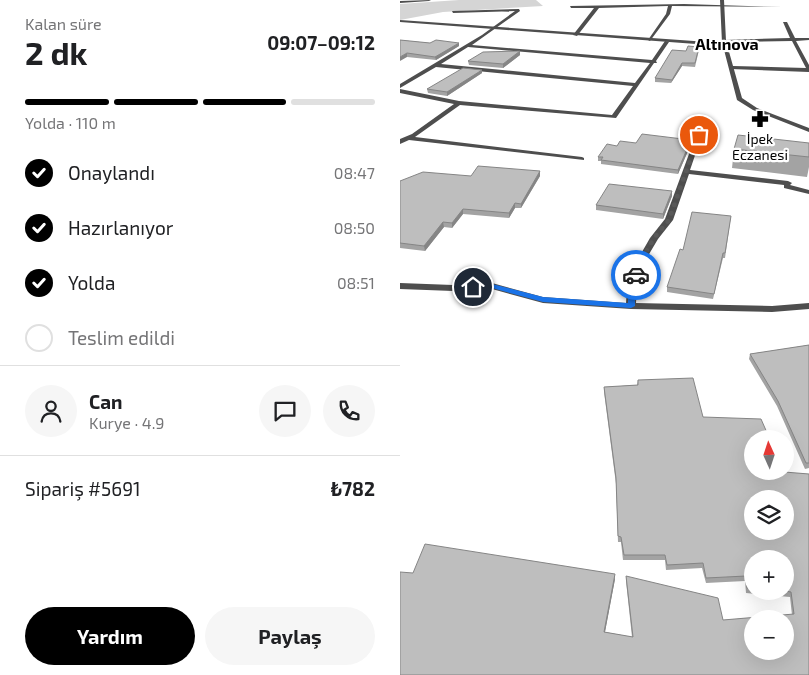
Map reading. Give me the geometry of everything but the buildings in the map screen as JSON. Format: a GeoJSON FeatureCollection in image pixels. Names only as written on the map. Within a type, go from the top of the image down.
{"type":"FeatureCollection","features":[{"type":"Feature","properties":{"kind":"street"},"geometry":{"type":"LineString","coordinates":[[413,0],[420,1]]}},
{"type":"Feature","properties":{"kind":"street"},"geometry":{"type":"LineString","coordinates":[[400,2],[429,0]]}},
{"type":"Feature","properties":{"kind":"street"},"geometry":{"type":"LineString","coordinates":[[722,3],[725,43],[733,68],[739,100],[755,109],[809,130]]}},
{"type":"Feature","properties":{"kind":"street"},"geometry":{"type":"LineString","coordinates":[[571,7],[722,3],[780,7]]}},
{"type":"Feature","properties":{"kind":"street"},"geometry":{"type":"LineString","coordinates":[[650,40],[668,14],[670,5]]}},
{"type":"Feature","properties":{"kind":"street"},"geometry":{"type":"LineString","coordinates":[[575,34],[598,6]]}},
{"type":"Feature","properties":{"kind":"street"},"geometry":{"type":"LineString","coordinates":[[400,86],[468,46],[519,10],[453,12]]}},
{"type":"Feature","properties":{"kind":"street"},"geometry":{"type":"LineString","coordinates":[[400,21],[667,42],[725,43],[809,39]]}},
{"type":"Feature","properties":{"kind":"street"},"geometry":{"type":"LineString","coordinates":[[786,23],[792,40],[809,70]]}},
{"type":"Feature","properties":{"kind":"street"},"geometry":{"type":"LineString","coordinates":[[400,91],[459,103],[614,117],[655,62],[667,42]]}},
{"type":"Feature","properties":{"kind":"street"},"geometry":{"type":"LineString","coordinates":[[468,46],[655,62]]}},
{"type":"Feature","properties":{"kind":"street"},"geometry":{"type":"LineString","coordinates":[[436,65],[638,85]]}},
{"type":"Feature","properties":{"kind":"street"},"geometry":{"type":"LineString","coordinates":[[733,68],[809,70]]}},
{"type":"Feature","properties":{"kind":"street"},"geometry":{"type":"LineString","coordinates":[[404,140],[459,103]]}},
{"type":"Feature","properties":{"kind":"street"},"geometry":{"type":"LineString","coordinates":[[631,306],[632,288],[638,266],[654,238],[669,220],[699,135],[699,129]]}},
{"type":"Feature","properties":{"kind":"street"},"geometry":{"type":"LineString","coordinates":[[404,140],[582,159]]}},
{"type":"Feature","properties":{"kind":"street"},"geometry":{"type":"LineString","coordinates":[[686,171],[788,184],[809,192]]}},
{"type":"Feature","properties":{"kind":"street"},"geometry":{"type":"LineString","coordinates":[[400,286],[453,288],[492,286],[543,300],[631,306],[772,309],[809,306]]}},
{"type":"Feature","properties":{"kind":"shaded area"},"geometry":{"type":"Polygon","coordinates":[[[459,0],[536,0],[543,6],[443,12],[400,20],[400,4],[459,0]]]}},
{"type":"Feature","properties":{"kind":"way so far"},"geometry":{"type":"LineString","coordinates":[[636,275],[638,266],[654,238],[669,220],[699,135]]}},
{"type":"Feature","properties":{"kind":"place","name":"İpek Eczanesi"},"geometry":{"type":"Point","coordinates":[760,119]}},
{"type":"Feature","properties":{"kind":"district","name":"Altınova"},"geometry":{"type":"Point","coordinates":[727,44]}},
{"type":"Feature","properties":{"kind":"route"},"geometry":{"type":"LineString","coordinates":[[473,287],[492,286],[543,300],[631,306],[632,288],[636,275]]}}]}
